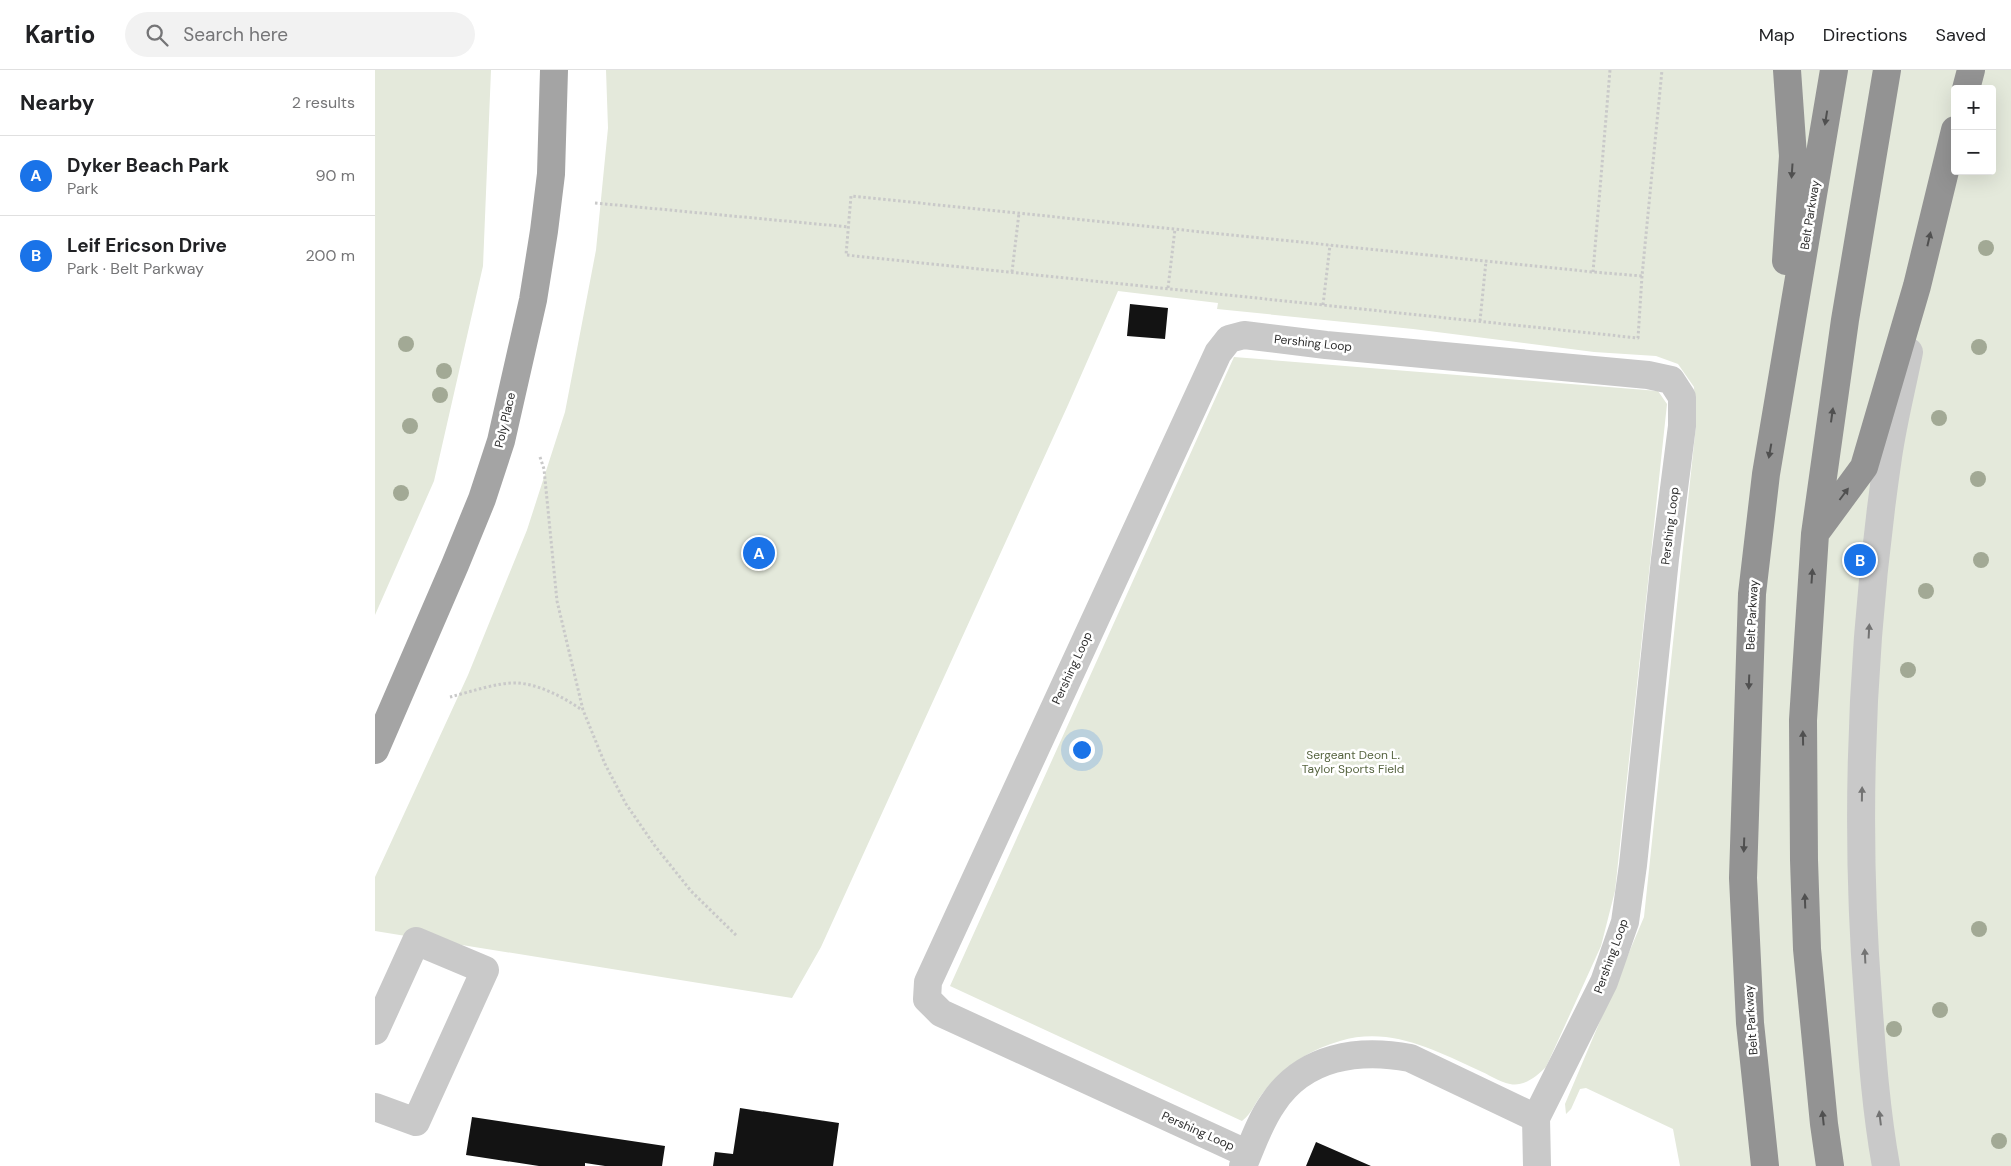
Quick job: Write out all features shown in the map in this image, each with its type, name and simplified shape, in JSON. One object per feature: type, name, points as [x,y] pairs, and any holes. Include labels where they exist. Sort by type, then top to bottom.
[{"type":"highway","points":[[1777,411],[1793,156],[1787,70]]},
{"type":"highway","name":"Belt Parkway","points":[[1765,1166],[1749,1023],[1743,878],[1752,594],[1766,474],[1834,70]]},
{"type":"highway","points":[[1830,1166],[1823,1124],[1807,949],[1803,720],[1815,534],[1845,320],[1887,70]]},
{"type":"highway","points":[[1966,85],[1971,70]]},
{"type":"highway","points":[[1815,534],[1864,467],[1917,286],[1951,146]]},
{"type":"main road","name":"Poly Place","points":[[375,750],[482,499],[501,441],[533,300],[544,231],[551,174],[554,70]]},
{"type":"street","points":[[1887,1166],[1872,1048],[1861,880],[1865,704],[1871,598],[1888,456],[1916,314],[1917,286]]},
{"type":"street","name":"Pershing Loop","points":[[1244,336],[1326,346],[1649,375],[1671,380],[1682,397],[1682,426],[1665,559],[1633,864],[1625,922],[1603,982],[1537,1118],[1410,1058],[1388,1054],[1363,1053],[1337,1057],[1312,1067],[1290,1083],[1272,1103],[1246,1160],[941,1014],[927,999],[929,982],[1218,353],[1229,339],[1244,336]]},
{"type":"street","points":[[375,1031],[416,941],[485,970],[416,1122],[375,1107]]},
{"type":"street","points":[[1537,1118],[1537,1166]]},
{"type":"path","points":[[1593,272],[1611,70]]},
{"type":"path","points":[[1643,276],[851,196],[846,255],[1638,338],[1662,70]]},
{"type":"path","points":[[595,203],[849,227]]},
{"type":"path","points":[[1012,272],[1019,213]]},
{"type":"path","points":[[1168,288],[1175,229]]},
{"type":"path","points":[[1323,305],[1330,245]]},
{"type":"path","points":[[1480,321],[1486,261]]},
{"type":"path","points":[[540,457],[544,469],[557,601],[583,710],[605,764],[631,811],[655,846],[691,891],[737,936]]},
{"type":"path","points":[[450,697],[518,683],[540,688],[564,698],[583,710]]},
{"type":"green space","points":[[375,70],[491,70],[483,266],[434,481],[375,615]]},
{"type":"green space","points":[[606,70],[2011,70],[2011,1166],[1680,1166],[1673,1129],[1586,1088],[1580,1089],[1571,1109],[1566,1114],[1565,1104],[1644,917],[1696,425],[1694,387],[1678,364],[1656,356],[1594,352],[1413,329],[1217,309],[1218,303],[1118,291],[821,947],[792,998],[375,931],[375,877],[468,675],[527,530],[565,412],[596,250],[608,128]]},
{"type":"green space","name":"Sergeant Deon L. Taylor Sports Field","points":[[1234,357],[1658,391],[1667,404],[1615,891],[1601,946],[1546,1067],[1534,1077],[1520,1084],[1515,1085],[1498,1080],[1445,1055],[1411,1042],[1376,1036],[1358,1037],[1317,1049],[1287,1068],[1270,1085],[1242,1121],[950,986]]},
{"type":"building","points":[[1130,304],[1168,308],[1165,339],[1127,336]]},
{"type":"building","points":[[740,1108],[839,1123],[833,1166],[713,1166],[715,1152],[733,1154]]},
{"type":"building","points":[[472,1117],[665,1146],[662,1166],[605,1166],[585,1163],[585,1166],[539,1166],[466,1155]]},
{"type":"building","points":[[1316,1142],[1371,1166],[1306,1166]]},
{"type":"place","name":"Dyker Beach Park","points":[[759,553]]},
{"type":"place","name":"Leif Ericson Drive","points":[[1860,560]]}]
